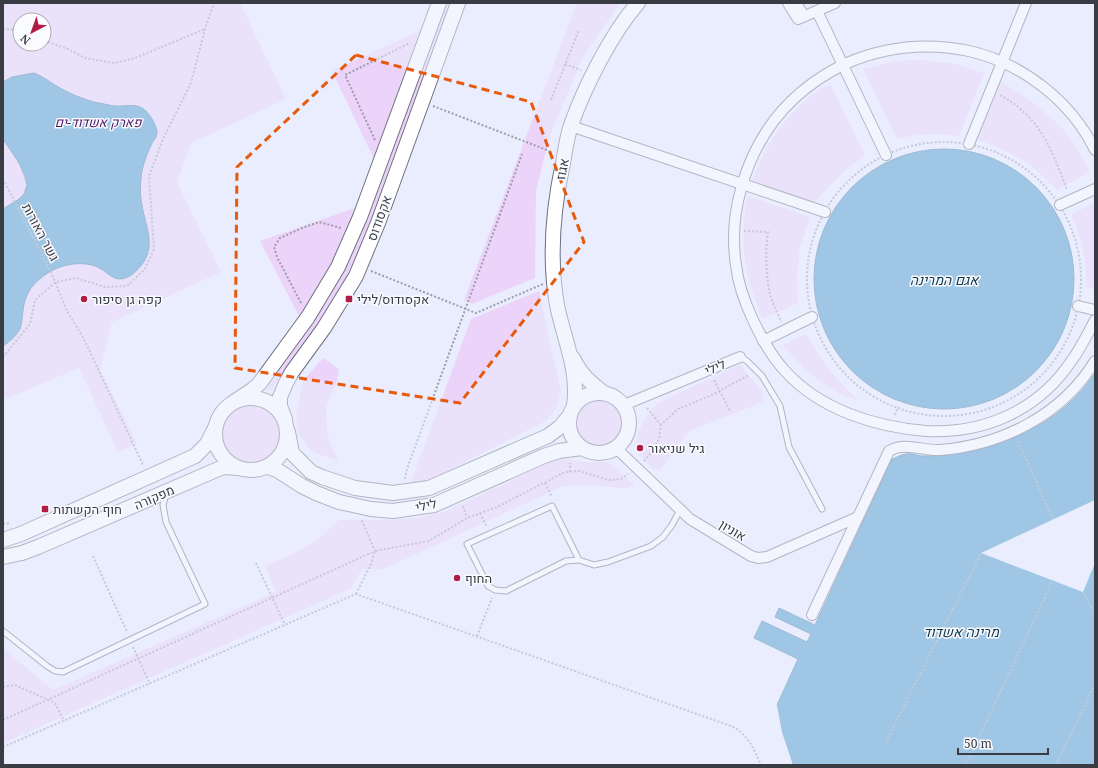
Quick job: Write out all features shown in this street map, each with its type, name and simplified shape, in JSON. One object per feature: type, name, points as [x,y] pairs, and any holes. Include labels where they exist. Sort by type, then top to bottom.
[{"type":"street","name":"אקסודוס","points":[[234,402],[259,384],[308,316],[338,267],[354,231],[383,156],[439,3]]},
{"type":"street","name":"אקסודוס","points":[[286,425],[280,406],[280,397],[292,372],[324,328],[360,267],[378,223],[458,3]]},
{"type":"street","name":"אגוז","points":[[572,411],[576,392],[570,351],[557,305],[554,279],[553,243],[555,212],[564,156],[571,126],[603,54],[638,3]]},
{"type":"street","points":[[788,3],[798,19],[835,3]]},
{"type":"street","points":[[796,3],[804,16]]},
{"type":"street","points":[[969,144],[1025,4]]},
{"type":"street","points":[[817,11],[886,155]]},
{"type":"street","points":[[1095,150],[1080,125],[1063,105],[1044,88],[1023,73],[1002,62],[978,53],[953,48],[916,46],[882,51],[860,58],[830,71],[810,84],[791,100],[778,114],[765,132],[753,153],[742,184],[733,231],[736,268],[745,298],[770,354],[787,374],[806,390],[845,413],[868,420],[913,430],[954,431],[983,425],[1008,417],[1029,405],[1061,376],[1073,360],[1095,320]]},
{"type":"street","points":[[571,126],[825,212]]},
{"type":"street","points":[[1060,205],[1095,189]]},
{"type":"street","points":[[1078,306],[1095,310]]},
{"type":"street","points":[[763,341],[812,317]]},
{"type":"street","name":"אגוז","points":[[570,351],[577,367],[587,379],[604,393]]},
{"type":"street","name":"לילי","points":[[624,405],[740,357]]},
{"type":"street","points":[[812,615],[889,451],[902,447],[938,450],[963,448],[1014,432],[1040,417],[1067,396],[1086,376],[1095,361]]},
{"type":"street","points":[[604,393],[612,395],[624,405],[629,422],[628,432],[623,441],[616,448],[608,452],[590,452],[575,442],[571,434],[569,424],[572,411],[580,400],[587,395],[604,393]]},
{"type":"street","points":[[245,398],[257,398],[268,402],[278,409],[286,425],[287,443],[283,452],[277,461],[268,467],[258,470],[238,468],[227,462],[215,441],[215,428],[218,418],[225,408],[234,402],[245,398]]},
{"type":"street","name":"לילי","points":[[286,425],[292,453],[311,472],[355,488],[393,493],[429,488],[548,436],[560,427],[572,411]]},
{"type":"street","name":"מפקורה","points":[[3,540],[21,534],[195,456],[207,444],[215,428]]},
{"type":"street","name":"לילי","points":[[268,467],[277,470],[306,488],[339,502],[393,511],[434,505],[544,456],[559,451],[582,448]]},
{"type":"street","name":"אוניון","points":[[616,448],[690,519],[751,556],[758,558],[767,557],[858,516]]},
{"type":"street","name":"מפקורה","points":[[3,557],[22,553],[38,547],[223,467],[238,468]]},
{"type":"lane","points":[[740,357],[762,376],[780,406],[789,447],[822,509]]},
{"type":"lane","points":[[3,630],[47,666],[55,671],[63,672],[206,604],[166,522],[163,505],[167,492]]},
{"type":"lane","points":[[579,560],[552,506],[467,544],[488,586],[495,590],[506,590],[566,561],[579,560],[594,565],[608,562],[651,546],[663,537],[672,525],[680,510]]},
{"type":"path","points":[[3,357],[30,324],[35,300],[56,282],[76,278],[105,287],[127,286],[145,269],[154,249],[149,176],[163,139],[191,83],[204,29],[214,3]]},
{"type":"path","points":[[52,44],[68,49],[85,58],[114,63],[135,58],[204,29]]},
{"type":"path","points":[[551,100],[579,30]]},
{"type":"path","points":[[383,156],[345,75],[427,34]]},
{"type":"path","points":[[565,64],[593,75]]},
{"type":"path","points":[[991,90],[1018,107],[1032,120],[1044,136],[1054,156],[1071,200]]},
{"type":"path","points":[[445,110],[564,156]]},
{"type":"path","points":[[943,142],[969,144],[987,148],[1016,162],[1038,180],[1060,205],[1075,239],[1080,259],[1080,298],[1074,323],[1066,342],[1050,366],[1025,390],[1005,402],[971,414],[944,416],[915,412],[886,402],[867,392],[838,366],[825,348],[812,317],[808,297],[806,275],[809,255],[815,232],[834,196],[848,180],[866,166],[902,148],[923,143],[943,142]]},
{"type":"path","points":[[401,492],[407,469],[522,154]]},
{"type":"path","name":"גשר האורות","points":[[3,179],[56,282],[67,311],[84,339],[148,477]]},
{"type":"path","points":[[308,316],[277,256],[274,247],[280,238],[319,222],[354,231]]},
{"type":"path","points":[[733,231],[768,232],[766,249],[770,292],[784,330]]},
{"type":"path","points":[[360,267],[476,313],[554,279]]},
{"type":"path","points":[[709,370],[730,411]]},
{"type":"path","points":[[3,720],[375,551],[429,541],[468,518],[497,507],[565,472],[579,471],[609,480],[621,479],[637,468],[651,453],[658,438],[661,425],[678,409],[720,391],[756,370]]},
{"type":"path","points":[[640,398],[661,425]]},
{"type":"path","points":[[1016,438],[1053,519]]},
{"type":"path","points":[[545,483],[554,500],[552,506]]},
{"type":"path","points":[[480,514],[485,525]]},
{"type":"path","points":[[3,747],[64,722],[356,594],[371,564],[375,551],[362,521],[356,518]]},
{"type":"path","points":[[886,742],[981,553]]},
{"type":"path","points":[[93,556],[150,684]]},
{"type":"path","points":[[256,563],[285,625]]},
{"type":"path","points":[[966,765],[1052,580]]},
{"type":"path","points":[[477,636],[495,590]]},
{"type":"path","points":[[1084,592],[1095,615]]},
{"type":"path","points":[[356,594],[730,726],[741,732],[748,739],[761,765]]},
{"type":"path","points":[[1056,765],[1095,684]]},
{"type":"path","points":[[3,687],[15,685],[55,703],[64,722]]},
{"type":"highlighted area","points":[[356,55],[531,102],[584,242],[460,403],[235,368],[237,167]]},
{"type":"green space","name":"פארק אשדוד-ים","points":[[3,3],[240,3],[286,99],[191,143],[177,182],[221,272],[112,322],[100,370],[137,443],[118,452],[79,368],[3,400]]},
{"type":"green space","points":[[443,3],[457,3],[390,187],[354,265],[338,295],[270,391],[264,388],[311,319]]},
{"type":"green space","points":[[577,3],[620,3],[582,59],[549,138],[536,191],[535,278],[472,304],[464,300]]},
{"type":"green space","points":[[424,29],[375,161],[332,71]]},
{"type":"green space","points":[[921,60],[955,64],[984,73],[959,136],[928,134],[897,139],[863,69],[895,61]]},
{"type":"green space","points":[[999,81],[1041,108],[1059,125],[1075,145],[1090,172],[1057,190],[1034,168],[1021,159],[976,139]]},
{"type":"green space","points":[[830,84],[865,155],[838,177],[814,203],[752,181],[762,157],[769,145],[792,113],[812,95]]},
{"type":"green space","points":[[747,196],[810,217],[800,247],[797,275],[798,303],[762,319],[751,286],[743,245]]},
{"type":"green space","points":[[1095,203],[1094,289],[1087,287],[1083,250],[1071,214]]},
{"type":"green space","points":[[355,208],[337,260],[300,318],[260,241]]},
{"type":"green space","points":[[539,291],[561,392],[555,410],[546,421],[427,481],[410,485],[471,319]]},
{"type":"green space","points":[[806,334],[830,370],[860,401],[847,397],[826,386],[808,372],[783,345]]},
{"type":"green space","points":[[323,358],[339,369],[336,384],[326,408],[327,434],[338,461],[311,451],[299,434],[296,415],[303,381]]},
{"type":"green space","points":[[741,364],[745,372],[763,391],[763,402],[689,431],[659,472],[640,456],[636,442],[640,428],[658,403]]},
{"type":"green space","points":[[594,398],[604,398],[617,405],[624,418],[624,428],[617,441],[604,448],[594,448],[585,444],[578,437],[574,428],[574,418],[578,409],[585,402]]},
{"type":"green space","points":[[245,404],[257,404],[268,409],[276,417],[281,428],[279,446],[268,459],[257,464],[245,464],[234,459],[226,451],[221,440],[221,428],[226,417],[234,409]]},
{"type":"green space","points":[[564,459],[611,464],[635,486],[624,488],[594,485],[563,486],[384,569],[362,569],[350,589],[3,743],[3,683],[6,681],[3,676],[3,648],[53,690],[276,592],[265,566],[291,555],[315,542],[339,520],[388,520],[418,518],[446,511],[555,460]]},
{"type":"water","points":[[34,73],[76,96],[114,106],[139,107],[146,111],[152,118],[157,134],[150,147],[144,165],[140,188],[141,202],[148,234],[149,249],[147,256],[140,267],[132,275],[124,278],[115,278],[100,268],[88,264],[66,265],[53,270],[37,281],[28,293],[20,329],[12,339],[3,346],[3,209],[24,194],[27,185],[19,163],[3,139],[3,82],[12,77]]},
{"type":"water","name":"אגם המרינה","points":[[944,149],[969,151],[982,154],[1005,164],[1027,178],[1045,196],[1059,218],[1069,241],[1072,254],[1074,279],[1072,304],[1069,317],[1059,340],[1045,362],[1027,380],[1005,394],[982,404],[969,407],[944,409],[919,407],[906,404],[883,394],[861,380],[843,362],[829,340],[819,317],[816,304],[814,279],[816,254],[819,241],[829,218],[843,196],[861,178],[883,164],[906,154],[919,151]]},
{"type":"water","name":"מרינה אשדוד","points":[[1095,373],[1095,765],[793,765],[782,732],[777,705],[798,659],[754,638],[762,621],[807,642],[811,634],[775,617],[779,608],[815,625],[892,459],[908,454],[933,456],[967,452],[1009,440],[1048,419],[1066,406],[1081,391]]},
{"type":"pier","points":[[1095,500],[1095,563],[1083,592],[981,553]]},
{"type":"pier","points":[[777,705],[782,732],[793,765],[791,765],[780,732],[775,706]]},
{"type":"place","name":"קפה גן סיפור","points":[[84,299]]},
{"type":"place","name":"אקסודוס/לילי","points":[[349,299]]},
{"type":"place","name":"גיל שניאור","points":[[640,448]]},
{"type":"place","name":"חוף הקשתות","points":[[45,509]]},
{"type":"place","name":"החוף","points":[[457,578]]}]
